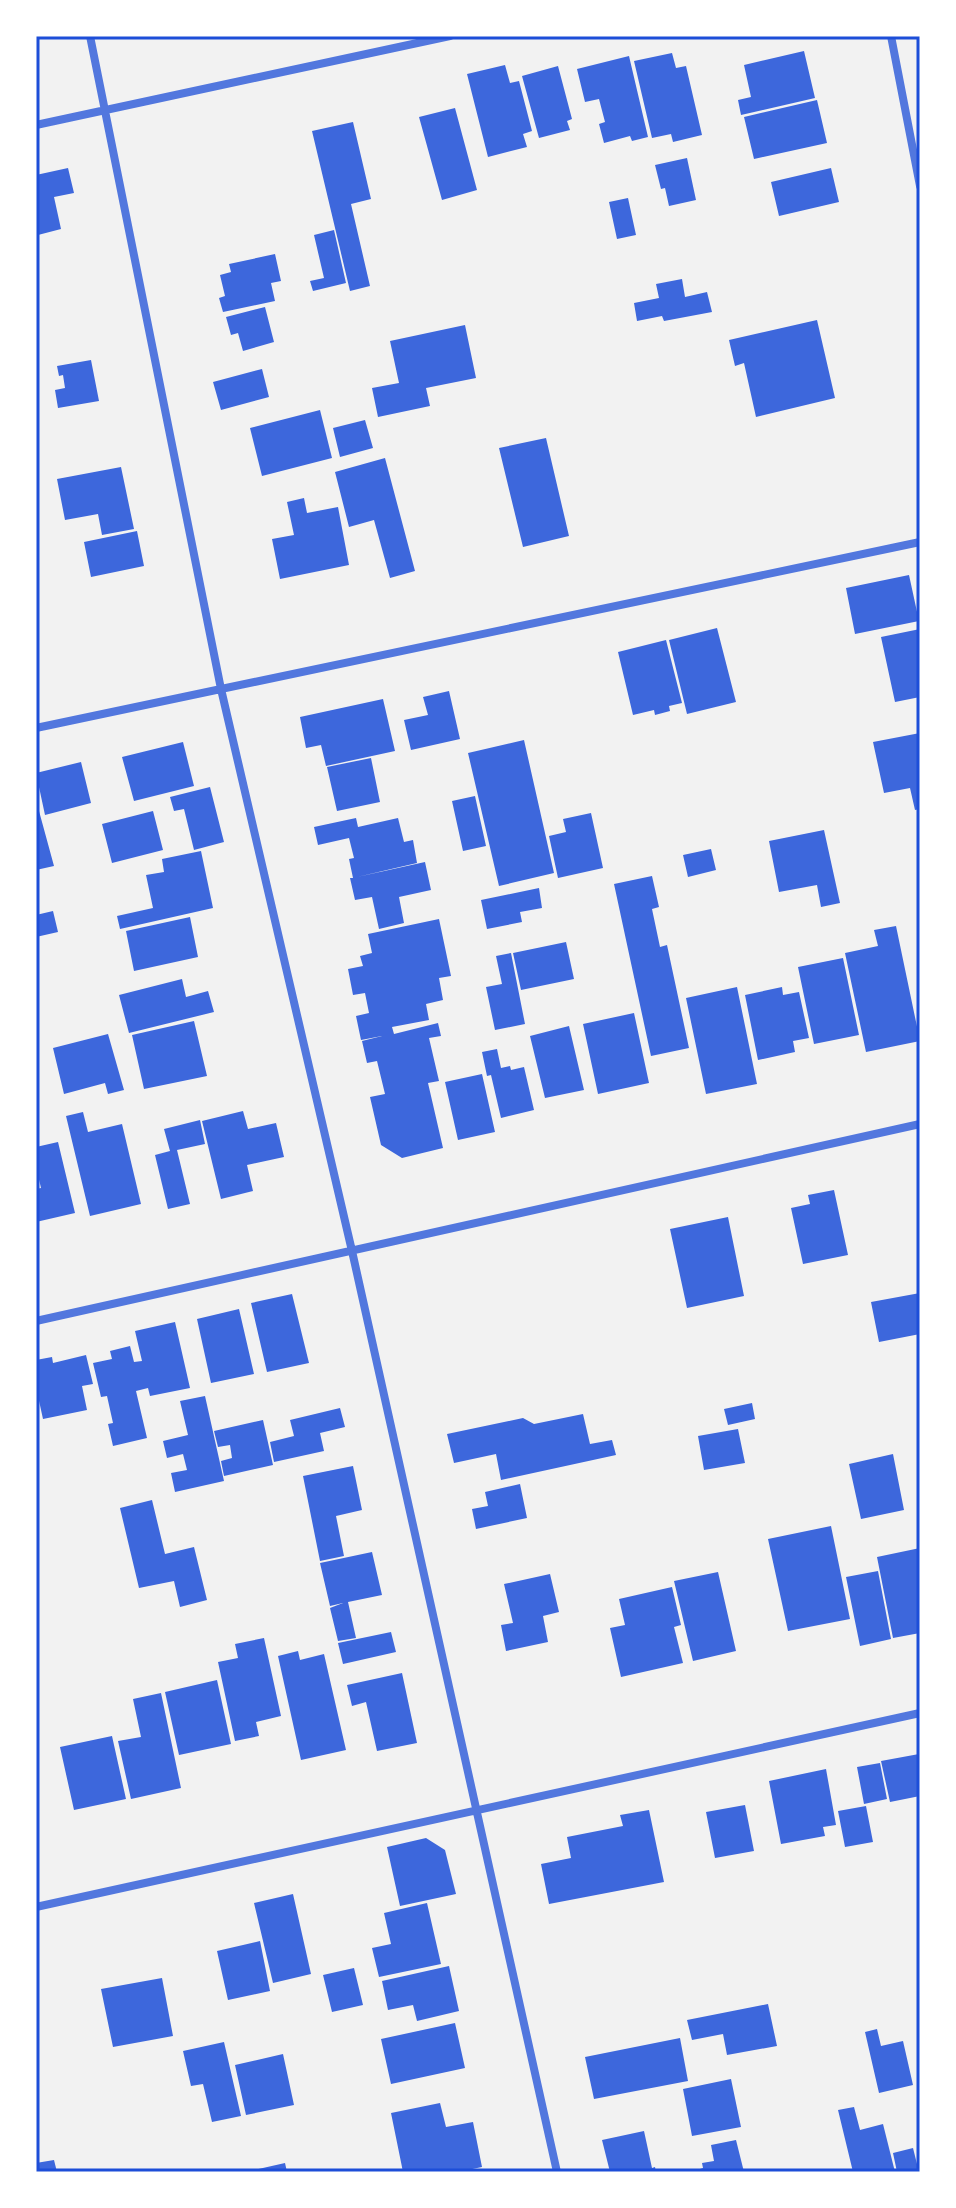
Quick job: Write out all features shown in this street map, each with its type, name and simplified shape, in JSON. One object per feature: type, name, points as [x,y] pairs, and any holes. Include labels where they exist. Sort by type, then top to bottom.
[{"type":"street","points":[[90,36],[221,689],[352,1251],[557,2172]]},
{"type":"street","points":[[36,125],[450,36]]},
{"type":"street","points":[[891,36],[920,186]]},
{"type":"street","points":[[36,728],[920,542]]},
{"type":"street","points":[[36,1321],[920,1124]]},
{"type":"street","points":[[36,1907],[920,1713]]},
{"type":"building","points":[[804,51],[815,98],[741,115],[738,100],[751,97],[744,65]]},
{"type":"building","points":[[672,53],[676,68],[686,66],[702,135],[673,142],[671,134],[652,138],[634,61]]},
{"type":"building","points":[[629,56],[648,137],[632,141],[630,136],[604,143],[599,124],[605,122],[599,99],[585,102],[577,69]]},
{"type":"building","points":[[505,65],[510,83],[519,81],[532,131],[523,134],[527,147],[488,157],[467,74]]},
{"type":"building","points":[[558,66],[572,119],[567,121],[570,130],[539,138],[522,76]]},
{"type":"building","points":[[817,100],[827,143],[754,159],[744,117]]},
{"type":"building","points":[[455,108],[477,190],[442,200],[419,117]]},
{"type":"building","points":[[353,122],[371,199],[351,204],[370,286],[350,291],[312,131]]},
{"type":"building","points":[[687,158],[696,200],[669,206],[655,165]]},
{"type":"building","points":[[68,168],[74,193],[54,197],[61,229],[38,235],[36,175]]},
{"type":"building","points":[[831,168],[839,202],[779,216],[771,182]]},
{"type":"building","points":[[628,198],[636,235],[617,239],[609,202]]},
{"type":"building","points":[[334,230],[346,283],[313,291],[310,281],[324,278],[314,235]]},
{"type":"building","points":[[275,254],[281,281],[271,283],[275,301],[223,312],[219,298],[225,296],[220,275],[231,272],[229,264]]},
{"type":"building","points":[[682,279],[685,297],[707,292],[712,312],[664,321],[662,316],[637,321],[634,303],[659,298],[656,284]]},
{"type":"building","points":[[265,307],[274,342],[243,351],[238,333],[231,335],[226,317]]},
{"type":"building","points":[[817,320],[835,398],[756,417],[744,363],[735,366],[729,340]]},
{"type":"building","points":[[465,325],[476,378],[426,388],[430,406],[378,417],[372,388],[399,383],[390,341]]},
{"type":"building","points":[[91,360],[99,401],[58,408],[55,390],[65,388],[63,375],[59,376],[57,366]]},
{"type":"building","points":[[262,369],[269,397],[221,410],[213,382]]},
{"type":"building","points":[[320,410],[332,458],[262,476],[250,428]]},
{"type":"building","points":[[365,420],[373,448],[340,457],[333,428]]},
{"type":"building","points":[[546,438],[569,536],[523,547],[499,448]]},
{"type":"building","points":[[385,458],[415,571],[390,578],[374,520],[349,527],[335,472]]},
{"type":"building","points":[[121,467],[134,529],[102,535],[98,514],[65,520],[57,479]]},
{"type":"building","points":[[304,498],[307,513],[338,507],[349,565],[280,579],[272,539],[294,535],[287,502]]},
{"type":"building","points":[[137,531],[144,566],[91,577],[84,542]]},
{"type":"building","points":[[909,575],[919,621],[855,634],[846,588]]},
{"type":"building","points":[[717,628],[736,702],[687,714],[669,640]]},
{"type":"building","points":[[920,629],[920,697],[895,702],[881,637]]},
{"type":"building","points":[[666,640],[682,703],[669,706],[670,711],[655,715],[654,710],[633,715],[618,652]]},
{"type":"building","points":[[449,691],[460,739],[411,750],[404,720],[428,715],[423,697]]},
{"type":"building","points":[[383,699],[395,751],[326,766],[321,745],[306,748],[300,717]]},
{"type":"building","points":[[920,733],[920,809],[915,810],[910,788],[884,793],[873,742]]},
{"type":"building","points":[[524,740],[554,873],[499,886],[468,753]]},
{"type":"building","points":[[183,742],[194,786],[134,801],[122,757]]},
{"type":"building","points":[[371,758],[380,802],[337,811],[327,767]]},
{"type":"building","points":[[81,762],[91,803],[45,815],[36,773]]},
{"type":"building","points":[[210,787],[224,842],[194,850],[184,809],[174,811],[170,797]]},
{"type":"building","points":[[475,796],[486,846],[463,851],[452,801]]},
{"type":"building","points":[[36,800],[54,866],[36,870]]},
{"type":"building","points":[[153,811],[163,850],[112,863],[102,824]]},
{"type":"building","points":[[591,813],[603,868],[558,878],[549,836],[566,832],[563,819]]},
{"type":"building","points":[[356,818],[358,827],[398,818],[404,842],[413,840],[417,863],[357,877],[425,862],[431,890],[399,897],[404,923],[379,929],[372,897],[355,900],[349,859],[354,858],[349,838],[318,845],[314,827]]},
{"type":"building","points":[[824,830],[840,903],[821,907],[817,885],[779,892],[769,841]]},
{"type":"building","points":[[711,849],[716,870],[688,877],[683,855]]},
{"type":"building","points":[[201,851],[213,908],[120,929],[117,916],[153,908],[146,875],[164,872],[162,859]]},
{"type":"building","points":[[652,876],[659,907],[652,909],[660,947],[667,945],[689,1048],[651,1056],[614,884]]},
{"type":"building","points":[[539,888],[542,908],[520,912],[522,922],[487,929],[481,900]]},
{"type":"building","points":[[53,911],[58,932],[36,937],[36,915]]},
{"type":"building","points":[[190,917],[198,957],[134,971],[126,931]]},
{"type":"building","points":[[439,919],[451,976],[439,978],[443,1000],[426,1004],[429,1020],[392,1027],[394,1034],[438,1023],[441,1036],[429,1038],[439,1081],[428,1083],[443,1148],[402,1158],[381,1145],[370,1097],[385,1094],[377,1061],[367,1063],[362,1041],[382,1036],[361,1040],[356,1016],[369,1013],[365,993],[353,995],[348,969],[363,966],[360,956],[372,953],[368,934]]},
{"type":"building","points":[[896,926],[920,1041],[866,1052],[845,953],[878,946],[874,930]]},
{"type":"building","points":[[566,942],[574,979],[521,990],[513,953]]},
{"type":"building","points":[[511,953],[525,1024],[495,1030],[486,987],[502,984],[496,956]]},
{"type":"building","points":[[843,958],[859,1035],[814,1044],[798,967]]},
{"type":"building","points":[[182,979],[186,997],[208,991],[214,1012],[129,1033],[119,995]]},
{"type":"building","points":[[737,987],[757,1084],[706,1094],[686,998]]},
{"type":"building","points":[[782,987],[783,995],[799,992],[809,1038],[793,1041],[795,1052],[758,1060],[745,995]]},
{"type":"building","points":[[634,1013],[649,1083],[598,1094],[583,1024]]},
{"type":"building","points":[[194,1021],[207,1076],[144,1089],[132,1035]]},
{"type":"building","points":[[569,1026],[584,1090],[545,1098],[530,1036]]},
{"type":"building","points":[[108,1034],[124,1090],[108,1094],[105,1083],[64,1094],[53,1048]]},
{"type":"building","points":[[497,1049],[501,1068],[510,1066],[511,1070],[524,1067],[534,1110],[501,1118],[482,1052]]},
{"type":"building","points":[[482,1074],[495,1132],[458,1140],[445,1082]]},
{"type":"building","points":[[243,1111],[248,1129],[276,1123],[284,1157],[247,1165],[253,1191],[221,1199],[202,1121]]},
{"type":"building","points":[[83,1112],[88,1132],[122,1124],[141,1204],[90,1216],[66,1116]]},
{"type":"building","points":[[200,1120],[205,1144],[177,1150],[190,1204],[168,1209],[155,1155],[170,1151],[164,1129]]},
{"type":"building","points":[[58,1142],[75,1213],[36,1222],[36,1189],[41,1188],[36,1167],[36,1147]]},
{"type":"building","points":[[834,1190],[848,1255],[803,1264],[791,1208],[810,1204],[808,1195]]},
{"type":"building","points":[[728,1217],[744,1296],[687,1308],[670,1229]]},
{"type":"building","points":[[920,1293],[920,1334],[879,1342],[871,1302]]},
{"type":"building","points":[[292,1294],[309,1363],[267,1372],[251,1303]]},
{"type":"building","points":[[239,1309],[254,1374],[211,1383],[197,1319]]},
{"type":"building","points":[[175,1322],[190,1388],[150,1396],[148,1388],[136,1391],[147,1438],[113,1446],[108,1424],[113,1423],[107,1396],[101,1397],[93,1363],[112,1359],[110,1351],[130,1346],[134,1362],[142,1361],[135,1331]]},
{"type":"building","points":[[86,1355],[93,1384],[82,1386],[87,1410],[43,1419],[36,1387],[36,1360],[52,1357],[53,1363]]},
{"type":"building","points":[[205,1396],[224,1481],[175,1492],[171,1473],[187,1470],[183,1454],[167,1458],[163,1441],[188,1435],[180,1401]]},
{"type":"building","points":[[752,1403],[755,1419],[728,1425],[724,1409]]},
{"type":"building","points":[[340,1408],[345,1427],[320,1433],[324,1451],[274,1462],[270,1442],[294,1436],[290,1420]]},
{"type":"building","points":[[583,1414],[590,1444],[612,1440],[616,1455],[501,1480],[496,1454],[454,1463],[447,1434],[523,1418],[534,1424]]},
{"type":"building","points":[[263,1420],[273,1465],[224,1476],[221,1461],[232,1458],[230,1445],[218,1447],[214,1431]]},
{"type":"building","points":[[738,1429],[745,1463],[704,1470],[698,1436]]},
{"type":"building","points":[[893,1454],[904,1510],[861,1519],[849,1464]]},
{"type":"building","points":[[353,1466],[362,1510],[336,1516],[344,1556],[320,1561],[303,1476]]},
{"type":"building","points":[[520,1484],[527,1518],[476,1529],[472,1509],[488,1506],[485,1492]]},
{"type":"building","points":[[152,1500],[165,1554],[194,1547],[207,1600],[180,1607],[174,1581],[139,1588],[120,1508]]},
{"type":"building","points":[[831,1526],[850,1619],[788,1631],[768,1539]]},
{"type":"building","points":[[920,1548],[920,1633],[893,1638],[877,1557]]},
{"type":"building","points":[[372,1552],[382,1595],[348,1602],[356,1638],[338,1641],[330,1608],[343,1603],[330,1606],[320,1563]]},
{"type":"building","points":[[878,1571],[891,1639],[860,1646],[846,1577]]},
{"type":"building","points":[[718,1572],[736,1651],[693,1661],[674,1581]]},
{"type":"building","points":[[550,1574],[559,1612],[543,1616],[548,1642],[506,1651],[501,1625],[513,1623],[504,1584]]},
{"type":"building","points":[[672,1587],[681,1625],[674,1627],[683,1663],[621,1677],[610,1628],[625,1625],[619,1599]]},
{"type":"building","points":[[391,1632],[396,1652],[343,1664],[338,1643]]},
{"type":"building","points":[[264,1638],[281,1716],[256,1722],[259,1736],[235,1741],[218,1662],[238,1658],[235,1644]]},
{"type":"building","points":[[298,1651],[300,1660],[324,1654],[346,1750],[301,1760],[278,1656]]},
{"type":"building","points":[[402,1673],[417,1743],[377,1751],[366,1702],[352,1706],[347,1685]]},
{"type":"building","points":[[217,1680],[231,1744],[179,1755],[165,1692]]},
{"type":"building","points":[[161,1693],[181,1788],[131,1799],[118,1741],[141,1737],[133,1699]]},
{"type":"building","points":[[112,1736],[126,1799],[74,1810],[60,1747]]},
{"type":"building","points":[[919,1754],[920,1796],[890,1802],[881,1761]]},
{"type":"building","points":[[880,1763],[887,1799],[864,1804],[857,1767]]},
{"type":"building","points":[[826,1769],[836,1825],[823,1827],[825,1836],[781,1844],[769,1781]]},
{"type":"building","points":[[745,1805],[754,1851],[715,1858],[706,1812]]},
{"type":"building","points":[[866,1806],[873,1842],[845,1847],[838,1811]]},
{"type":"building","points":[[649,1810],[664,1882],[549,1904],[541,1864],[571,1858],[567,1837],[623,1826],[620,1815]]},
{"type":"building","points":[[426,1838],[445,1850],[456,1894],[400,1906],[387,1847]]},
{"type":"building","points":[[293,1894],[311,1974],[273,1983],[254,1903]]},
{"type":"building","points":[[427,1903],[441,1964],[379,1977],[372,1948],[391,1944],[384,1913]]},
{"type":"building","points":[[260,1941],[270,1991],[228,2000],[217,1951]]},
{"type":"building","points":[[449,1966],[459,2011],[417,2021],[413,2005],[388,2010],[382,1981]]},
{"type":"building","points":[[354,1968],[363,2005],[332,2012],[323,1975]]},
{"type":"building","points":[[162,1978],[173,2036],[113,2047],[101,1989]]},
{"type":"building","points":[[768,2004],[777,2046],[727,2055],[723,2034],[692,2040],[687,2020]]},
{"type":"building","points":[[455,2023],[465,2068],[391,2084],[381,2039]]},
{"type":"building","points":[[877,2029],[881,2046],[903,2041],[913,2085],[879,2093],[865,2032]]},
{"type":"building","points":[[680,2038],[688,2081],[594,2099],[585,2057]]},
{"type":"building","points":[[224,2042],[241,2116],[212,2122],[203,2084],[191,2086],[183,2051]]},
{"type":"building","points":[[283,2054],[294,2105],[246,2115],[235,2065]]},
{"type":"building","points":[[731,2079],[741,2127],[692,2136],[683,2089]]},
{"type":"building","points":[[440,2103],[446,2127],[473,2122],[482,2167],[458,2172],[403,2172],[391,2113]]},
{"type":"building","points":[[854,2107],[860,2130],[883,2124],[895,2172],[853,2172],[838,2110]]},
{"type":"building","points":[[644,2131],[652,2168],[655,2167],[656,2172],[610,2172],[602,2140]]},
{"type":"building","points":[[736,2140],[744,2172],[690,2172],[703,2168],[702,2163],[714,2161],[711,2145]]},
{"type":"building","points":[[913,2148],[919,2172],[897,2172],[893,2153]]},
{"type":"building","points":[[54,2160],[57,2172],[36,2172],[36,2163]]},
{"type":"building","points":[[285,2163],[287,2172],[250,2171]]}]
